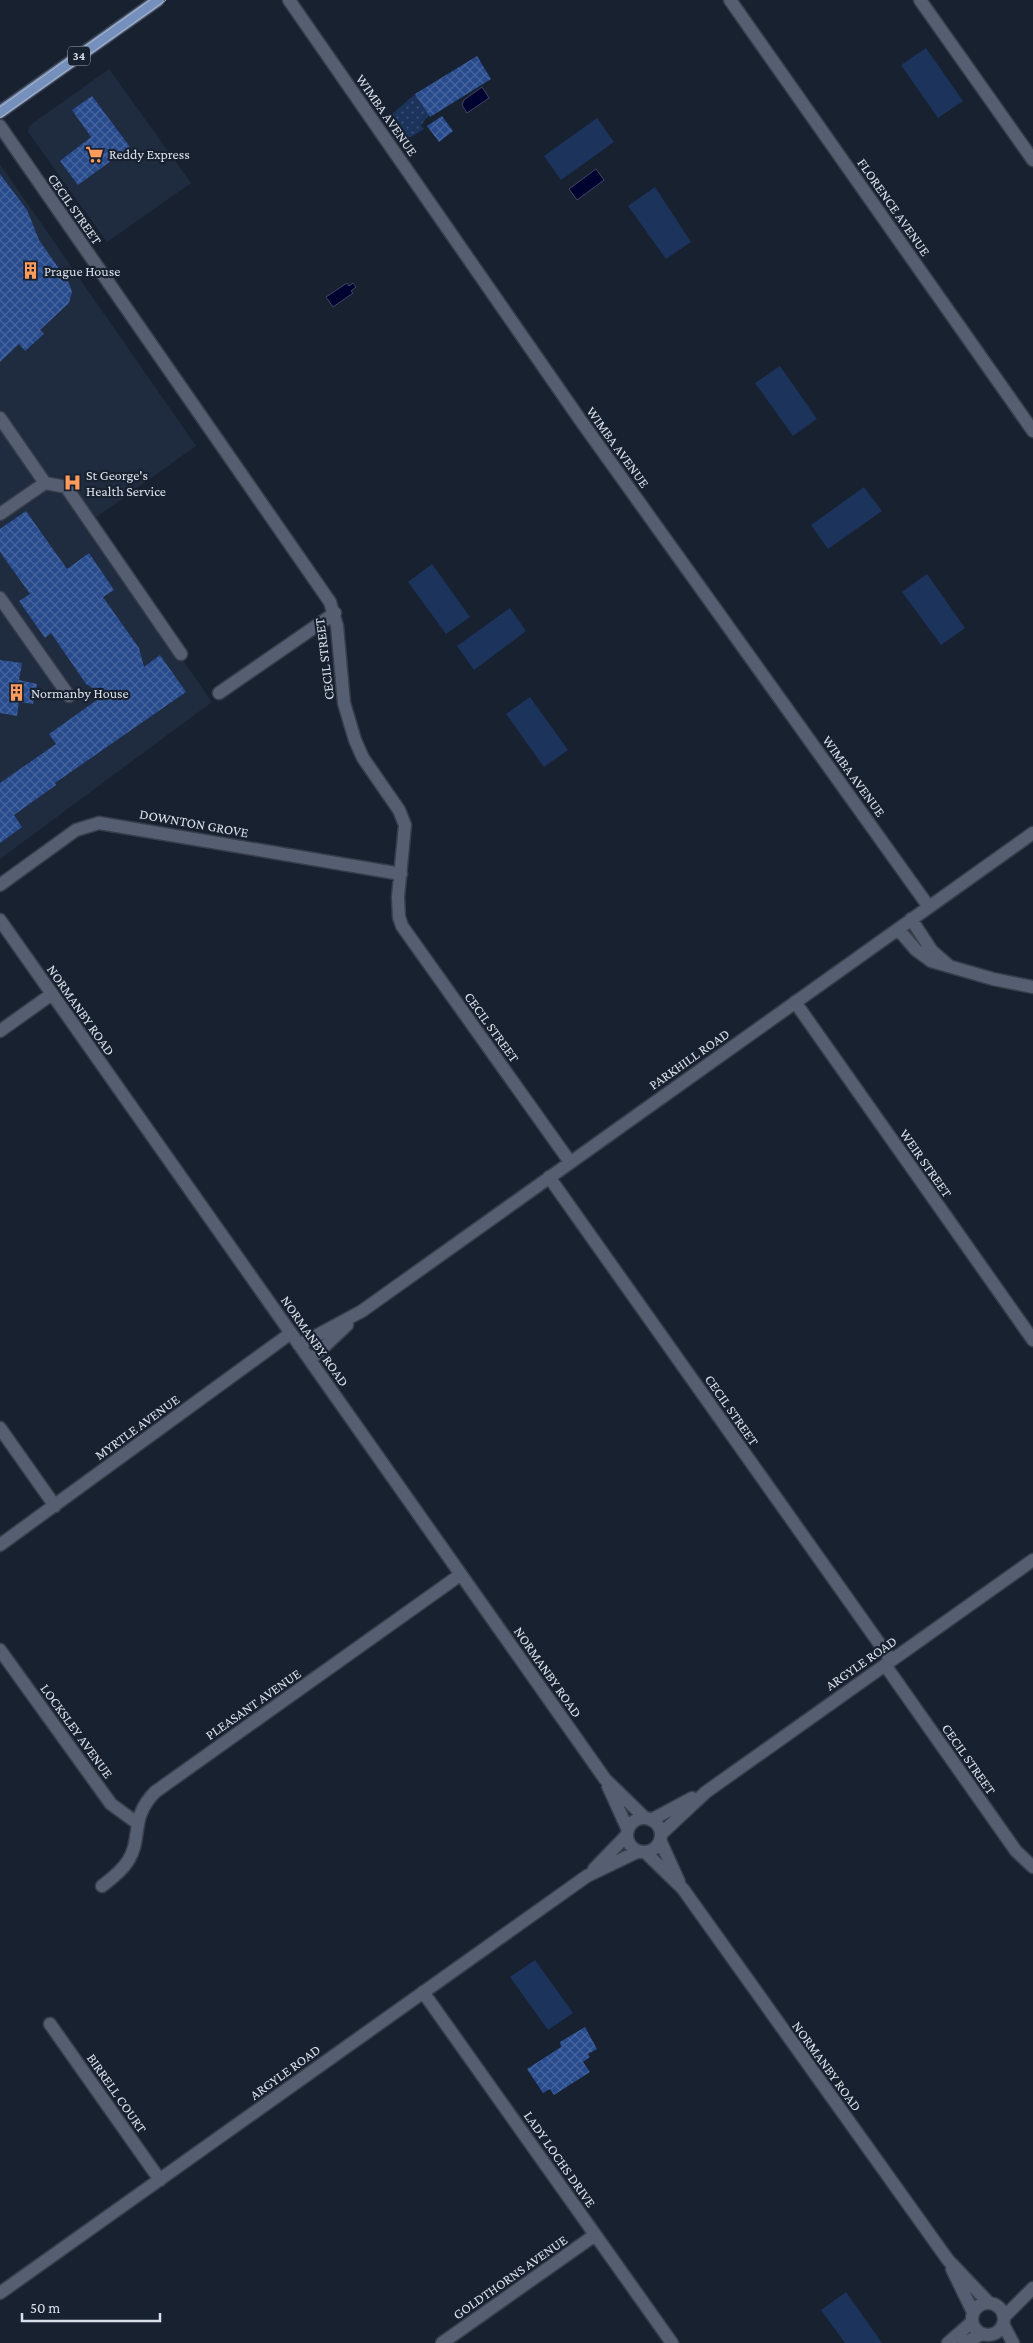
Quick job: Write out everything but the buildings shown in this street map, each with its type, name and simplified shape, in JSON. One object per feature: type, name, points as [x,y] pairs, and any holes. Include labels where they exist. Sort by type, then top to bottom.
[{"type":"main road","name":"34","points":[[0,112],[158,0]]},
{"type":"street","name":"WIMBA AVENUE","points":[[289,0],[581,421],[929,906]]},
{"type":"street","name":"FLORENCE AVENUE","points":[[730,0],[1033,431]]},
{"type":"street","points":[[920,0],[1033,160]]},
{"type":"street","name":"CECIL STREET","points":[[0,126],[323,591],[335,613],[344,703],[349,722],[362,758],[399,810],[405,824],[398,916],[408,937],[570,1162]]},
{"type":"street","points":[[0,418],[45,483],[66,487],[181,654]]},
{"type":"street","points":[[0,514],[45,483]]},
{"type":"street","points":[[0,598],[69,696]]},
{"type":"street","points":[[218,694],[335,613]]},
{"type":"street","name":"DOWNTON GROVE","points":[[0,885],[76,830],[99,824],[401,874]]},
{"type":"street","name":"PARKHILL ROAD","points":[[299,1345],[362,1311],[1033,833]]},
{"type":"street","points":[[911,919],[932,951],[948,965]]},
{"type":"street","name":"NORMANBY ROAD","points":[[0,920],[605,1780],[627,1832]]},
{"type":"street","points":[[898,928],[922,957],[986,977],[1033,987]]},
{"type":"street","points":[[0,1031],[52,994]]},
{"type":"street","name":"WEIR STREET","points":[[795,1002],[1033,1340]]},
{"type":"street","name":"CECIL STREET","points":[[549,1177],[888,1663],[1016,1851],[1033,1867]]},
{"type":"street","name":"PARKHILL ROAD","points":[[310,1360],[362,1311]]},
{"type":"street","name":"MYRTLE AVENUE","points":[[0,1544],[291,1334]]},
{"type":"street","points":[[0,1428],[55,1506]]},
{"type":"street","name":"ARGYLE ROAD","points":[[660,1837],[706,1792],[1033,1560]]},
{"type":"street","name":"PLEASANT AVENUE","points":[[102,1886],[115,1876],[129,1860],[141,1810],[155,1792],[460,1575]]},
{"type":"street","name":"LOCKSLEY AVENUE","points":[[0,1650],[111,1804],[137,1823]]},
{"type":"street","name":"NORMANBY ROAD","points":[[605,1780],[648,1819]]},
{"type":"street","name":"ARGYLE ROAD","points":[[648,1819],[706,1792]]},
{"type":"street","points":[[648,1819],[658,1825],[660,1837],[654,1848],[642,1852],[630,1845],[627,1832],[634,1821],[648,1819]]},
{"type":"street","name":"ARGYLE ROAD","points":[[587,1876],[627,1832]]},
{"type":"street","name":"NORMANBY ROAD","points":[[660,1837],[682,1889]]},
{"type":"street","name":"NORMANBY ROAD","points":[[642,1852],[682,1889],[948,2260],[993,2304]]},
{"type":"street","name":"ARGYLE ROAD","points":[[0,2293],[587,1876],[642,1852]]},
{"type":"street","name":"LADY LOCHS DRIVE","points":[[423,1992],[672,2343]]},
{"type":"street","name":"BIRRELL COURT","points":[[50,2024],[160,2180]]},
{"type":"street","name":"GOLDTHORNS AVENUE","points":[[442,2343],[595,2235]]},
{"type":"street","name":"NORMANBY ROAD","points":[[948,2260],[972,2317]]},
{"type":"street","points":[[948,2343],[972,2317],[980,2305],[993,2304],[1033,2288]]},
{"type":"street","points":[[964,2343],[989,2337],[998,2332],[1004,2320],[1033,2288]]},
{"type":"street","points":[[993,2304],[1004,2320],[1013,2343]]},
{"type":"street","points":[[972,2317],[974,2327],[989,2337]]},
{"type":"shaded area","points":[[926,48],[963,101],[938,118],[901,65]]},
{"type":"shaded area","points":[[109,69],[191,183],[107,242],[28,132],[29,126]]},
{"type":"shaded area","points":[[482,87],[489,98],[467,113],[462,105],[464,100]]},
{"type":"shaded area","points":[[415,94],[429,115],[421,125],[424,129],[408,139],[391,115]]},
{"type":"shaded area","points":[[597,118],[614,142],[561,180],[544,156]]},
{"type":"shaded area","name":"St George's Health Service","points":[[0,164],[196,446],[94,519],[182,659],[212,702],[0,859]]},
{"type":"shaded area","points":[[596,169],[604,180],[577,200],[569,189]]},
{"type":"shaded area","points":[[655,187],[691,242],[666,259],[628,206]]},
{"type":"shaded area","points":[[347,283],[349,286],[353,283],[356,287],[351,291],[353,293],[333,307],[326,297]]},
{"type":"shaded area","points":[[780,366],[817,419],[793,436],[755,383]]},
{"type":"shaded area","points":[[864,487],[882,511],[828,549],[811,525]]},
{"type":"shaded area","points":[[432,564],[470,617],[446,634],[408,582]]},
{"type":"shaded area","points":[[927,574],[965,628],[941,645],[902,592]]},
{"type":"shaded area","points":[[510,608],[526,631],[474,670],[457,646]]},
{"type":"shaded area","points":[[530,697],[568,750],[544,767],[506,714]]},
{"type":"shaded area","points":[[535,1960],[573,2013],[548,2030],[510,1977]]},
{"type":"shaded area","points":[[846,2292],[882,2343],[845,2343],[821,2310]]},
{"type":"tram line","points":[[0,107],[150,0]]},
{"type":"tram line","points":[[0,118],[166,0]]},
{"type":"place","name":"Reddy Express","points":[[95,154]]},
{"type":"place","name":"Prague House","points":[[30,271]]},
{"type":"place","name":"St George's Health Service","points":[[72,483]]},
{"type":"place","name":"Normanby House","points":[[17,693]]}]
